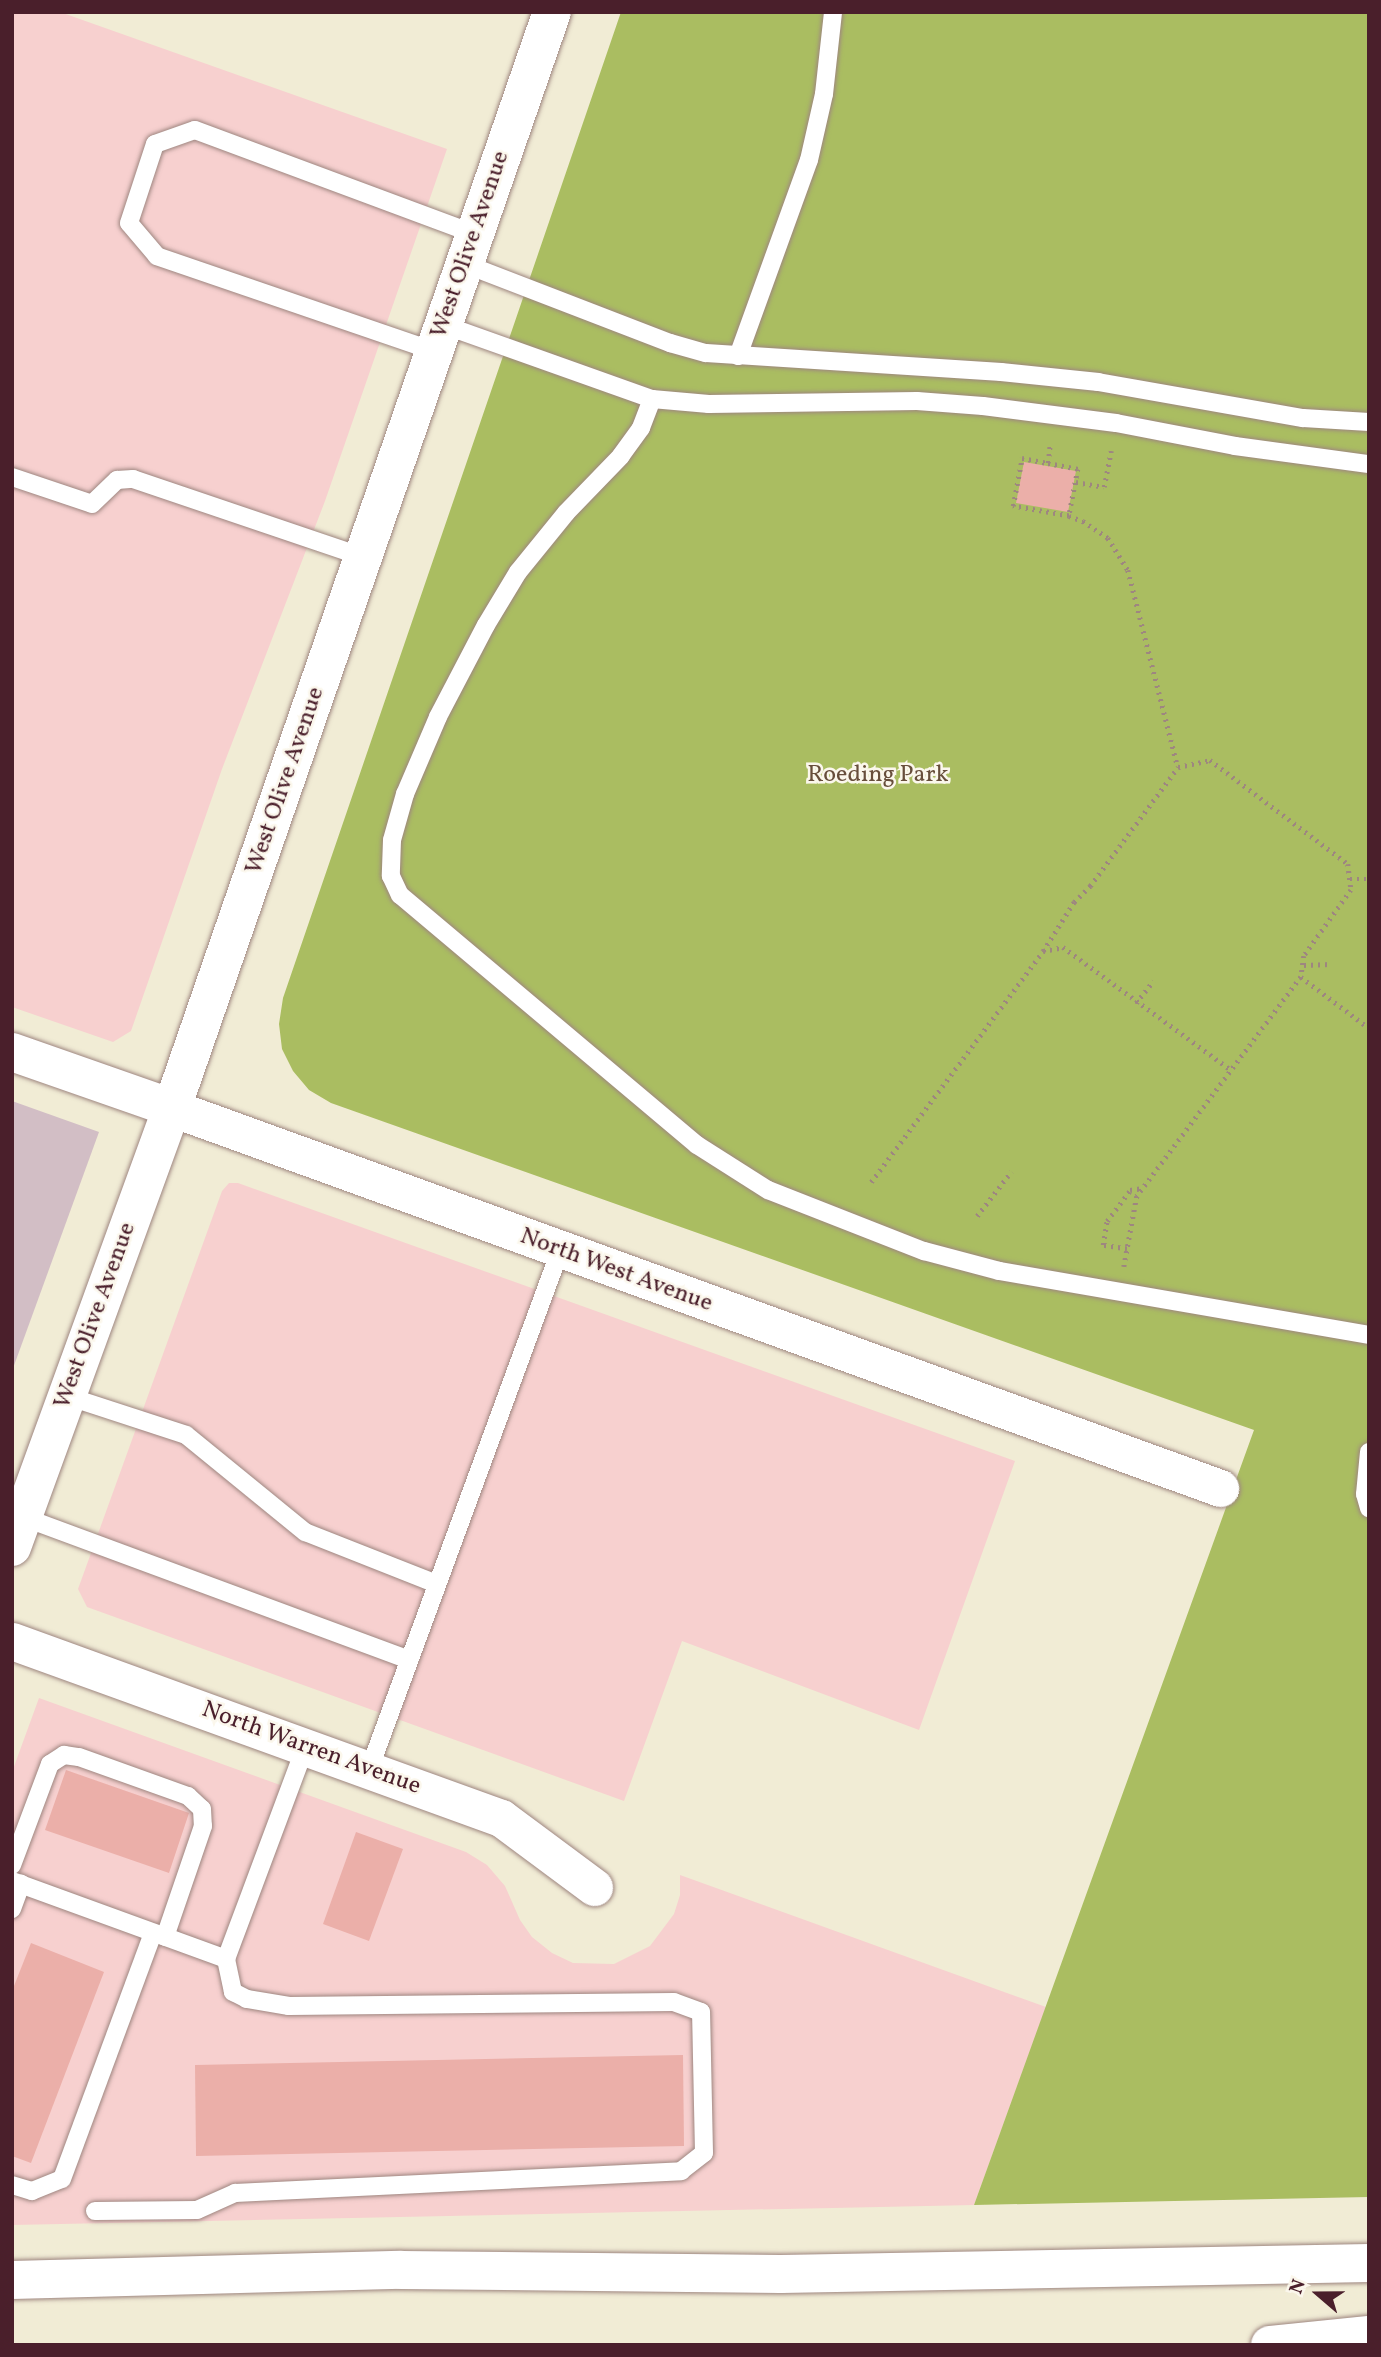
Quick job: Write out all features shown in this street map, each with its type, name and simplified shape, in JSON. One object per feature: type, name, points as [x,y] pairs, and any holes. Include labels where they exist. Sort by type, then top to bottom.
[{"type":"main road","name":"West Olive Avenue","points":[[18,1532],[172,1108],[552,12]]},
{"type":"main road","name":"North West Avenue","points":[[12,1052],[172,1108]]},
{"type":"main road","points":[[12,2280],[401,2270],[781,2274],[1369,2263]]},
{"type":"main road","points":[[1270,2345],[1369,2335]]},
{"type":"street","name":"North West Avenue","points":[[172,1108],[560,1251],[1220,1488]]},
{"type":"street","name":"North Warren Avenue","points":[[12,1641],[502,1818],[594,1887]]},
{"type":"lane","points":[[738,356],[809,160],[824,94],[833,12]]},
{"type":"lane","points":[[1369,422],[1303,418],[1098,383],[1002,372],[706,353],[670,343],[470,249],[195,130],[155,144],[129,223],[158,256],[652,399],[709,404],[916,401],[1052,414],[1235,446],[1369,464]]},
{"type":"lane","points":[[652,399],[641,428],[621,456],[566,513],[518,572],[486,625],[438,717],[405,794],[392,840],[391,876],[400,895],[697,1145],[768,1189],[924,1251],[999,1271],[1369,1335]]},
{"type":"lane","points":[[12,477],[92,504],[117,481],[133,479],[363,557]]},
{"type":"lane","points":[[369,1770],[560,1251]]},
{"type":"lane","points":[[67,1396],[186,1435],[304,1532],[437,1584]]},
{"type":"lane","points":[[1369,1452],[1365,1494],[1369,1508]]},
{"type":"lane","points":[[18,1532],[409,1660]]},
{"type":"lane","points":[[95,2211],[197,2210],[235,2193],[681,2171],[704,2153],[701,2012],[674,2002],[289,2006],[247,1999],[233,1992],[226,1959],[305,1748]]},
{"type":"lane","points":[[12,1865],[50,1764],[64,1755],[79,1757],[188,1796],[202,1809],[203,1826],[62,2179],[32,2192],[12,2185]]},
{"type":"lane","points":[[12,1909],[17,1882],[226,1959]]},
{"type":"path","points":[[1048,463],[1052,414]]},
{"type":"path","points":[[1076,482],[1104,487],[1116,424]]},
{"type":"path","points":[[1069,516],[1078,469],[1022,458],[1013,506],[1083,521],[1108,538],[1128,570],[1178,767]]},
{"type":"path","points":[[871,1182],[1043,951],[1074,902],[1090,887],[1178,767],[1210,760],[1348,864],[1351,890],[1304,957],[1301,977],[1137,1196],[1119,1292]]},
{"type":"path","points":[[1350,879],[1369,879]]},
{"type":"path","points":[[1043,951],[1063,947],[1231,1070]]},
{"type":"path","points":[[1304,965],[1331,964]]},
{"type":"path","points":[[1301,977],[1369,1028]]},
{"type":"path","points":[[1136,1003],[1153,981]]},
{"type":"path","points":[[977,1216],[1011,1172]]},
{"type":"path","points":[[1128,1249],[1103,1245],[1107,1221],[1130,1190],[1143,1188]]},
{"type":"shaded area","points":[[12,12],[60,12],[447,149],[325,501],[222,769],[131,1031],[113,1042],[12,1007]]},
{"type":"shaded area","points":[[12,1101],[99,1132],[12,1371]]},
{"type":"shaded area","points":[[229,1183],[238,1183],[1015,1461],[919,1730],[682,1641],[624,1801],[87,1607],[78,1589],[222,1191]]},
{"type":"shaded area","points":[[39,1698],[466,1852],[487,1865],[505,1886],[520,1920],[532,1937],[552,1953],[573,1963],[614,1964],[650,1946],[674,1914],[680,1895],[680,1875],[1046,2007],[974,2205],[12,2225],[12,1772]]},
{"type":"green space","name":"Roeding Park","points":[[621,12],[1369,12],[1369,2197],[974,2205],[1254,1430],[331,1103],[309,1090],[293,1071],[282,1049],[279,1024],[283,998]]},
{"type":"building","points":[[1024,462],[1076,471],[1068,512],[1016,503]]},
{"type":"building","points":[[66,1770],[189,1813],[169,1873],[45,1830]]},
{"type":"building","points":[[356,1832],[403,1849],[369,1941],[323,1924]]},
{"type":"building","points":[[31,1943],[104,1972],[31,2163],[12,2156],[12,1991]]},
{"type":"building","points":[[683,2055],[684,2146],[196,2156],[195,2065]]}]
